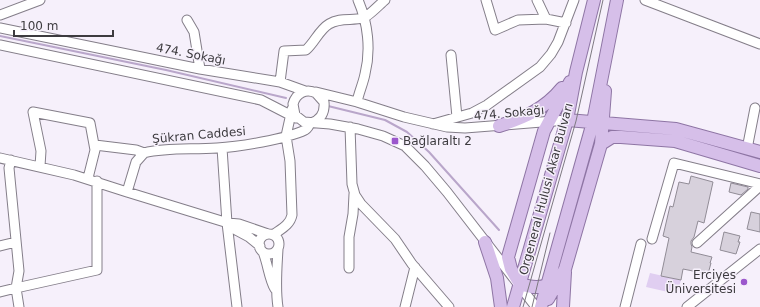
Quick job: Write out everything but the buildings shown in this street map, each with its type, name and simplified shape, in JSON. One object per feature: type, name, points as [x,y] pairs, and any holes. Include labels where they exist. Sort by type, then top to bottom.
[{"type":"main road","name":"Orgeneral Hulusi Akar Bulvarı","points":[[513,307],[567,120],[576,72],[594,0]]},
{"type":"main road","points":[[542,307],[547,285],[598,123],[607,49],[617,0]]},
{"type":"main road","points":[[547,285],[543,287],[530,287],[520,284],[510,269],[508,257],[544,131],[576,72]]},
{"type":"main road","points":[[499,126],[522,118],[542,108],[556,96],[576,72]]},
{"type":"main road","points":[[567,120],[676,129],[760,152]]},
{"type":"main road","points":[[563,307],[565,269],[601,144],[598,123]]},
{"type":"main road","points":[[601,144],[612,137],[675,142],[760,166]]},
{"type":"main road","points":[[485,242],[497,278],[501,307]]},
{"type":"main road","points":[[542,307],[565,269]]},
{"type":"street","points":[[0,15],[40,0]]},
{"type":"street","points":[[357,102],[367,62],[368,41],[364,18],[358,0]]},
{"type":"street","points":[[280,82],[284,51],[306,50],[323,29],[334,21],[364,18],[384,0]]},
{"type":"street","points":[[486,0],[495,30],[518,20],[546,19],[566,23]]},
{"type":"street","points":[[537,0],[546,19]]},
{"type":"street","points":[[432,124],[472,113],[487,105],[540,67],[555,48],[574,0]]},
{"type":"street","points":[[645,0],[760,44]]},
{"type":"street","points":[[186,20],[194,32],[200,69]]},
{"type":"street","name":"474. Sokağı","points":[[0,28],[200,69],[280,82],[309,91],[357,102],[404,117],[447,127],[465,128],[567,120]]},
{"type":"street","points":[[0,45],[261,100],[293,114],[304,122],[350,127],[383,136],[405,146],[436,179],[520,284],[536,307]]},
{"type":"street","points":[[451,55],[457,117]]},
{"type":"street","points":[[276,291],[272,285],[267,262],[261,249],[262,238],[271,235],[291,221],[290,161],[286,136],[293,114],[296,97],[302,92],[309,91],[320,96],[324,106],[321,117],[311,123]]},
{"type":"street","points":[[747,149],[755,108]]},
{"type":"street","points":[[0,292],[98,270],[92,180],[95,145],[90,123],[33,112],[41,151],[40,166]]},
{"type":"street","name":"Şükran Caddesi","points":[[127,192],[136,162],[144,153],[173,148],[222,148],[286,136],[305,130],[311,123]]},
{"type":"street","points":[[349,268],[349,237],[353,214],[354,194],[352,184],[350,127]]},
{"type":"street","points":[[95,145],[136,150],[144,153]]},
{"type":"street","points":[[222,148],[237,307]]},
{"type":"street","points":[[0,158],[40,166],[92,180],[271,235],[279,242],[276,291],[278,307]]},
{"type":"street","points":[[11,160],[9,168],[19,271],[16,288],[19,307]]},
{"type":"street","points":[[652,239],[674,163],[760,185]]},
{"type":"street","points":[[697,243],[760,185]]},
{"type":"street","points":[[354,194],[361,204],[400,244],[415,267],[449,307]]},
{"type":"street","points":[[228,223],[248,237],[266,254],[271,254],[278,249]]},
{"type":"street","points":[[0,246],[16,242]]},
{"type":"street","points":[[625,307],[641,244]]},
{"type":"street","points":[[687,307],[760,249]]},
{"type":"street","points":[[405,307],[415,267]]},
{"type":"shaded area","points":[[650,273],[681,280],[677,294],[646,287]]},
{"type":"waterway","points":[[0,36],[166,70],[286,98]]},
{"type":"waterway","points":[[328,106],[385,120],[407,132],[429,152],[499,230]]},
{"type":"tram line","points":[[523,307],[576,121],[603,0]]},
{"type":"tram line","points":[[532,307],[550,233]]},
{"type":"place","name":"Bağlaraltı 2","points":[[395,141]]},
{"type":"place","name":"Erciyes Üniversitesi","points":[[744,282]]}]
